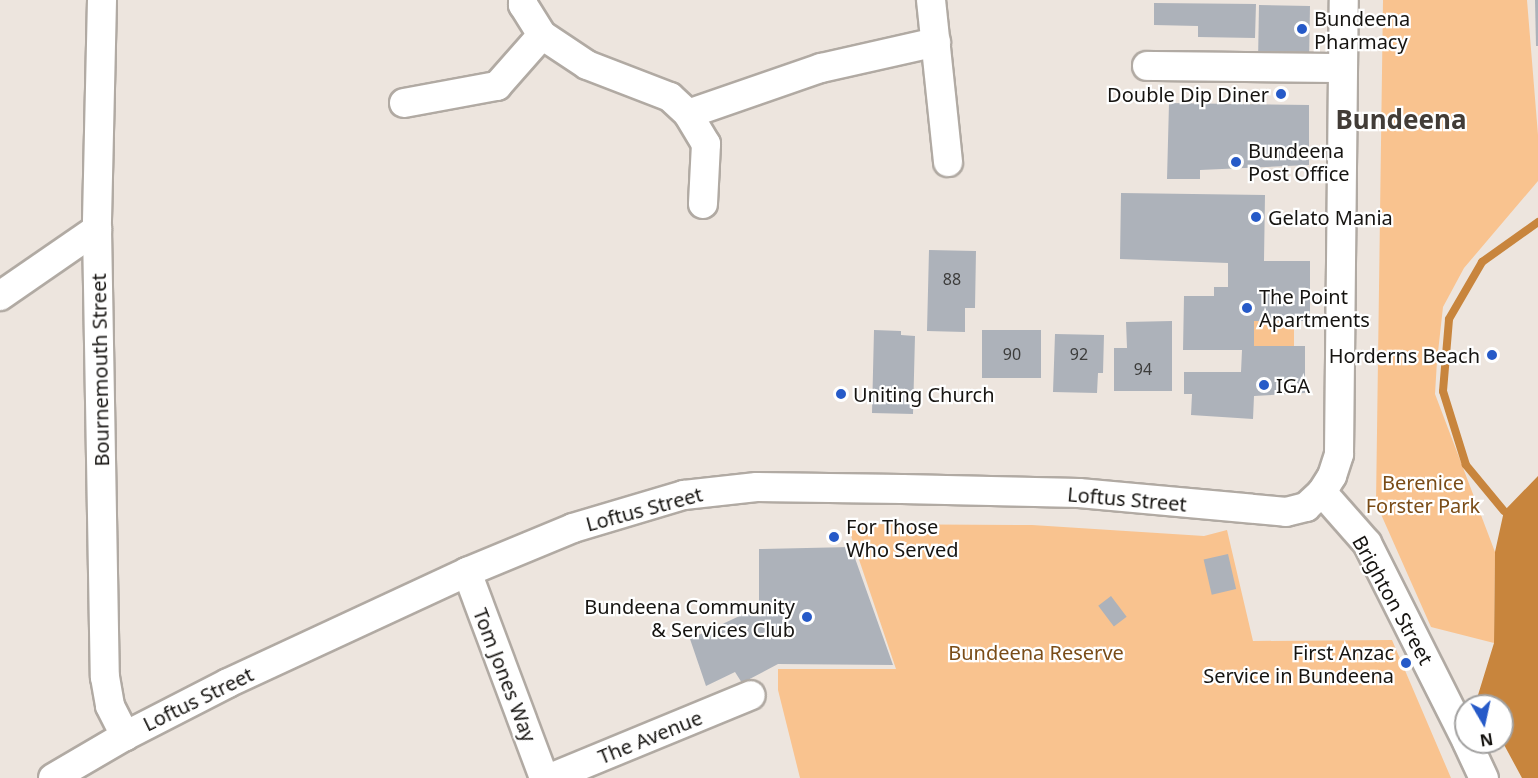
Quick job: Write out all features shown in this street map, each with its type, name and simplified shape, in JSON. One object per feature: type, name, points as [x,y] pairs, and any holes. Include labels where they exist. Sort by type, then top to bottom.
[{"type":"street","name":"Bournemouth Street","points":[[102,0],[97,230],[105,677],[110,706],[125,736]]},
{"type":"street","points":[[523,0],[523,5],[542,35],[587,65],[670,97],[688,114],[706,144],[703,204]]},
{"type":"street","points":[[931,0],[948,162]]},
{"type":"street","points":[[1322,492],[1332,476],[1339,454],[1344,0]]},
{"type":"street","points":[[404,103],[497,86],[542,35]]},
{"type":"street","points":[[688,114],[821,68],[936,42]]},
{"type":"street","points":[[1147,66],[1343,68]]},
{"type":"street","points":[[0,296],[97,230]]},
{"type":"street","name":"Loftus Street","points":[[52,778],[125,736],[228,683],[466,572],[573,528],[684,495],[730,488],[1079,493],[1286,512],[1306,507],[1322,492]]},
{"type":"street","name":"Brighton Street","points":[[1322,492],[1367,543],[1454,717]]},
{"type":"street","name":"Tom Jones Way","points":[[466,572],[544,778]]},
{"type":"street","name":"The Avenue","points":[[550,778],[751,695]]},
{"type":"street","name":"Brighton Street","points":[[1472,754],[1484,778]]},
{"type":"green space","name":"Berenice Forster Park","points":[[1383,0],[1527,0],[1538,135],[1538,181],[1464,268],[1443,307],[1435,394],[1495,552],[1494,643],[1431,627],[1376,503]]},
{"type":"green space","points":[[1254,321],[1294,321],[1294,346],[1254,346]]},
{"type":"green space","name":"Bundeena Reserve","points":[[847,524],[1032,525],[1204,536],[1227,530],[1253,641],[1392,640],[1451,778],[800,778],[778,690],[778,669],[896,669]]},
{"type":"shaded area","points":[[1538,476],[1538,778],[1522,778],[1509,754],[1514,754],[1514,694],[1478,694],[1494,643],[1495,552],[1504,511]]},
{"type":"building","points":[[1535,0],[1538,0],[1538,46],[1536,46]]},
{"type":"building","points":[[1154,3],[1256,4],[1255,38],[1198,37],[1198,26],[1154,25]]},
{"type":"building","points":[[1259,5],[1310,6],[1309,52],[1258,51]]},
{"type":"building","points":[[1169,103],[1309,105],[1309,165],[1200,170],[1200,179],[1167,179]]},
{"type":"building","name":"The Point Apartments","points":[[1121,193],[1265,195],[1264,261],[1310,261],[1310,321],[1254,321],[1254,346],[1305,346],[1305,393],[1254,396],[1253,419],[1191,415],[1192,394],[1184,394],[1184,372],[1241,372],[1242,350],[1183,350],[1184,296],[1214,296],[1214,287],[1228,287],[1228,263],[1120,259]]},
{"type":"building","points":[[929,250],[976,251],[975,308],[965,308],[965,332],[927,331]]},
{"type":"building","points":[[1172,321],[1172,391],[1114,391],[1114,348],[1127,348],[1126,322]]},
{"type":"building","points":[[874,330],[901,331],[901,335],[915,336],[913,414],[872,413]]},
{"type":"building","points":[[982,330],[1041,330],[1041,378],[982,378]]},
{"type":"building","points":[[1055,334],[1104,335],[1103,373],[1098,373],[1097,393],[1053,392]]},
{"type":"building","name":"Bundeena Community & Services Club","points":[[851,547],[893,665],[778,664],[742,683],[735,672],[706,686],[690,639],[759,607],[759,549]]},
{"type":"building","points":[[1228,554],[1236,589],[1212,595],[1204,560]]},
{"type":"building","points":[[1111,596],[1127,617],[1114,626],[1098,606]]},
{"type":"waterway","points":[[1504,511],[1466,465],[1443,391],[1449,319],[1482,262],[1538,222]]},
{"type":"place","name":"Bundeena Pharmacy","points":[[1302,29]]},
{"type":"place","name":"Double Dip Diner","points":[[1281,94]]},
{"type":"place","name":"Bundeena Post Office","points":[[1236,162]]},
{"type":"place","name":"Gelato Mania","points":[[1256,217]]},
{"type":"place","name":"The Point Apartments","points":[[1247,308]]},
{"type":"place","name":"Horderns Beach","points":[[1492,355]]},
{"type":"place","name":"IGA","points":[[1264,385]]},
{"type":"place","name":"Uniting Church","points":[[841,394]]},
{"type":"place","name":"For Those Who Served","points":[[834,537]]},
{"type":"place","name":"Bundeena Community & Services Club","points":[[807,617]]},
{"type":"place","name":"First Anzac Service in Bundeena","points":[[1406,663]]},
{"type":"district","name":"Bundeena","points":[[1401,120]]}]
